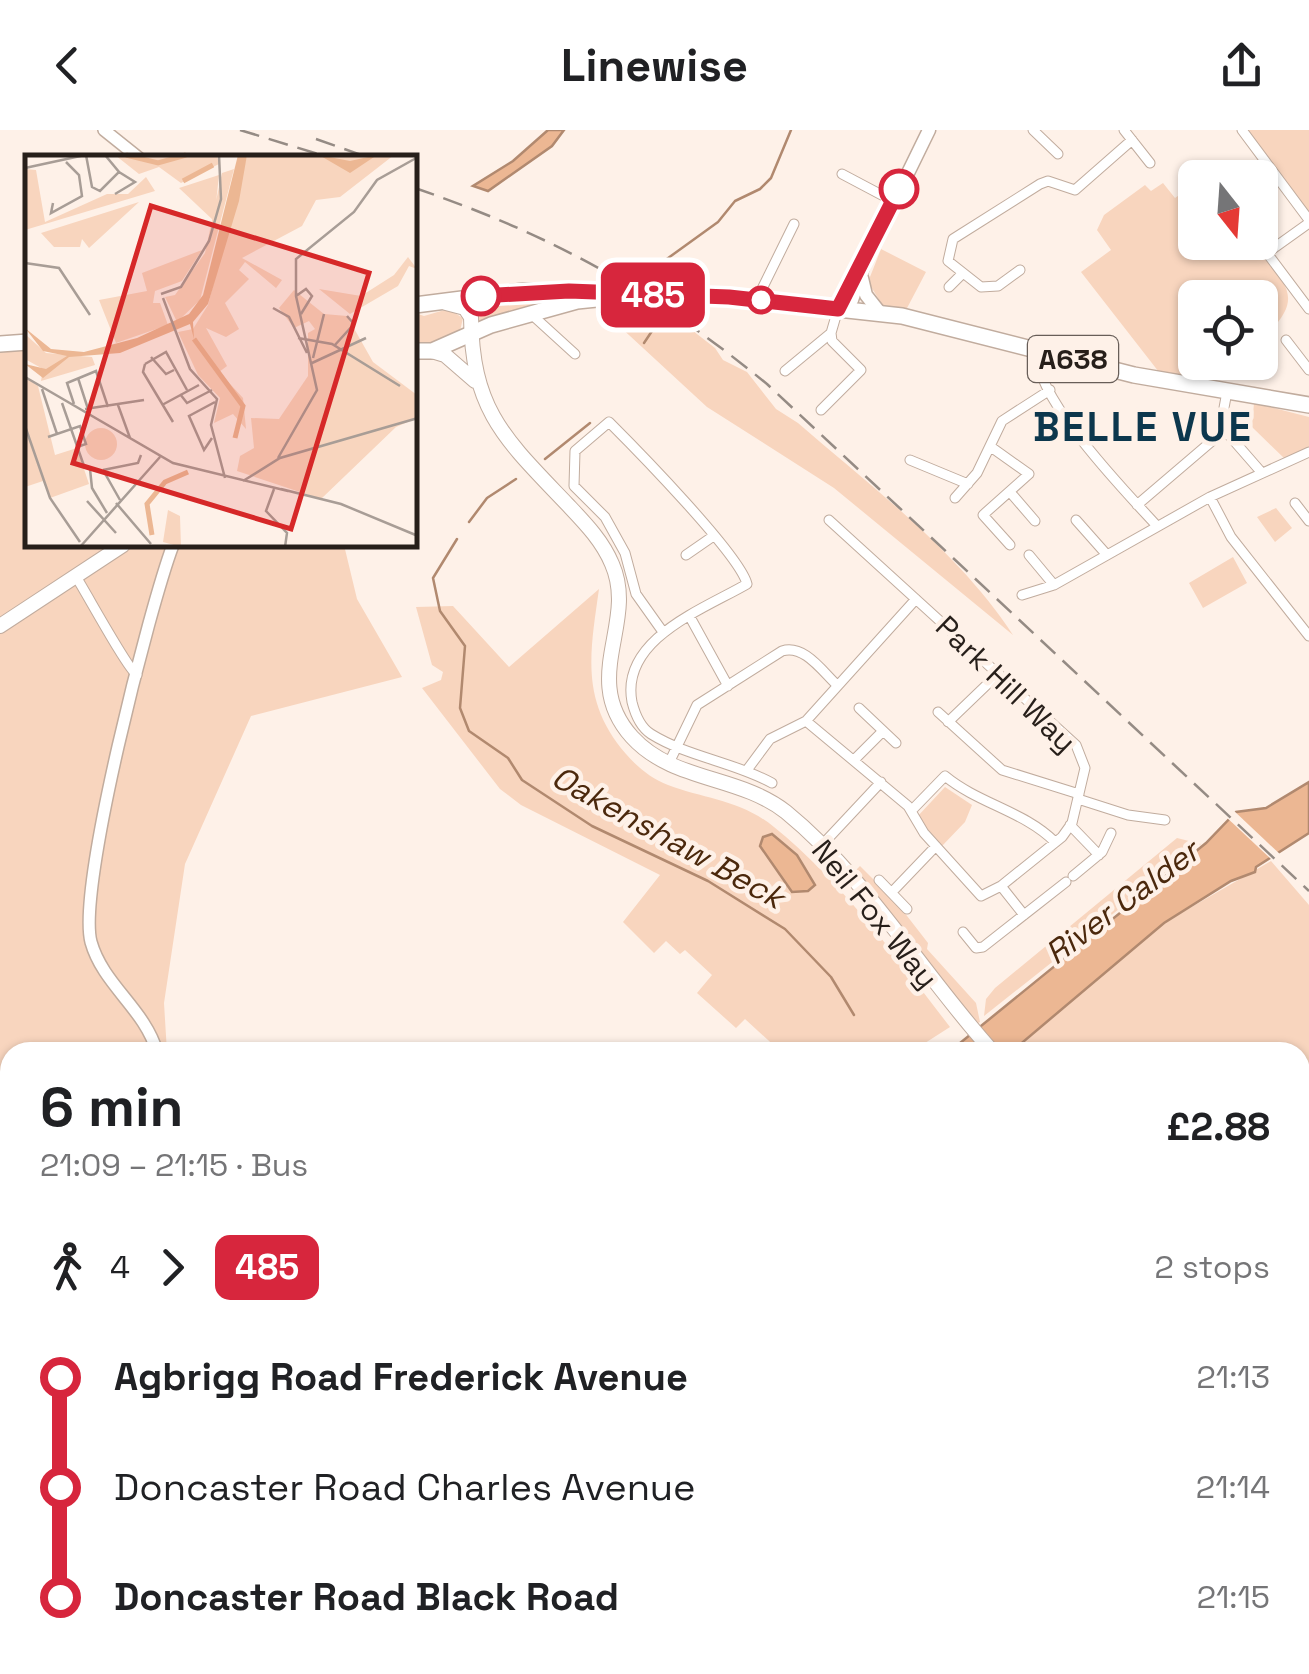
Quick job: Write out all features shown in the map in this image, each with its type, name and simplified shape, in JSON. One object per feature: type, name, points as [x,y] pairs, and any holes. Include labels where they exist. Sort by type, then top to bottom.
[{"type":"highway","name":"A638","points":[[418,305],[536,290],[757,299],[880,314],[1134,375],[1309,405]]},
{"type":"highway","points":[[497,294],[532,296],[536,311]]},
{"type":"highway","name":"A638","points":[[418,351],[432,351],[536,311],[615,295]]},
{"type":"highway","points":[[0,344],[25,342]]},
{"type":"main road","points":[[838,309],[852,300],[893,201],[929,130]]},
{"type":"main road","points":[[838,309],[862,270]]},
{"type":"main road","points":[[862,270],[866,296],[880,314]]},
{"type":"main road","points":[[814,306],[848,293]]},
{"type":"main road","points":[[440,302],[466,308],[471,317],[471,334]]},
{"type":"main road","name":"Neil Fox Way","points":[[471,334],[475,382]]},
{"type":"main road","name":"Neil Fox Way","points":[[432,351],[445,355],[475,382],[508,439],[607,552],[615,569],[619,607],[608,664],[613,704],[636,741],[668,765],[740,785],[764,796],[822,845],[984,1042]]},
{"type":"main road","points":[[0,626],[118,548]]},
{"type":"street","points":[[104,130],[135,155]]},
{"type":"street","points":[[1124,130],[1150,163]]},
{"type":"street","points":[[1242,130],[1309,221],[1267,253],[1309,309]]},
{"type":"street","points":[[1039,132],[1058,154]]},
{"type":"street","points":[[1020,270],[998,286],[982,287],[962,274],[946,256],[953,239],[1040,184],[1048,182],[1075,190],[1132,140]]},
{"type":"street","points":[[842,174],[893,201]]},
{"type":"street","points":[[757,299],[794,224]]},
{"type":"street","points":[[949,287],[962,274]]},
{"type":"street","points":[[998,286],[1006,295]]},
{"type":"street","points":[[821,410],[861,370],[832,341],[838,309]]},
{"type":"street","points":[[536,311],[547,329],[575,354]]},
{"type":"street","points":[[786,371],[832,333]]},
{"type":"street","points":[[1286,340],[1309,370]]},
{"type":"street","points":[[1036,350],[1038,366],[1076,435],[1157,526]]},
{"type":"street","points":[[955,498],[991,447],[1002,421],[1050,390]]},
{"type":"street","points":[[1138,505],[1219,435],[1226,397]]},
{"type":"street","points":[[663,632],[636,594],[625,553],[604,517],[574,486],[575,451],[609,422],[660,471],[731,556],[748,584],[663,632],[636,663],[631,695],[635,715],[646,730],[676,746],[748,770],[772,783]]},
{"type":"street","points":[[1221,426],[1262,474]]},
{"type":"street","points":[[991,447],[1029,474],[983,515],[1010,545]]},
{"type":"street","points":[[1022,595],[1054,585],[1210,497],[1309,452]]},
{"type":"street","points":[[910,460],[968,484]]},
{"type":"street","points":[[1010,492],[1036,521]]},
{"type":"street","points":[[1210,497],[1231,538],[1309,636]]},
{"type":"street","points":[[1295,503],[1309,521]]},
{"type":"street","name":"Park Hill Way","points":[[829,520],[1076,745],[1084,768],[1070,825],[1002,886]]},
{"type":"street","points":[[1076,520],[1107,555]]},
{"type":"street","points":[[686,554],[712,537]]},
{"type":"street","points":[[153,1042],[147,1024],[98,960],[88,924],[96,855],[138,675],[173,548]]},
{"type":"street","points":[[1030,554],[1054,585]]},
{"type":"street","points":[[76,576],[108,625],[127,666],[138,675]]},
{"type":"street","points":[[748,770],[770,739],[806,721],[916,598]]},
{"type":"street","points":[[690,617],[728,686]]},
{"type":"street","points":[[668,765],[698,704],[791,648],[802,652],[837,685]]},
{"type":"street","points":[[948,722],[999,673]]},
{"type":"street","points":[[858,708],[896,743]]},
{"type":"street","points":[[938,712],[1002,770],[1128,816],[1165,820]]},
{"type":"street","points":[[806,721],[910,811],[978,894],[986,896],[1002,886],[1024,915]]},
{"type":"street","points":[[855,760],[883,730]]},
{"type":"street","points":[[910,811],[948,772],[974,798],[1036,823],[1055,842]]},
{"type":"street","points":[[822,845],[881,782]]},
{"type":"street","points":[[1070,825],[1099,855]]},
{"type":"street","points":[[962,932],[976,948],[983,948],[1099,855],[1111,833]]},
{"type":"street","points":[[892,892],[936,846]]},
{"type":"street","points":[[879,880],[907,909]]},
{"type":"shaded area","points":[[548,130],[564,130],[552,146],[488,191],[473,186],[513,161]]},
{"type":"shaded area","points":[[1248,130],[1309,130],[1309,212],[1278,170],[1278,160],[1270,160]]},
{"type":"shaded area","points":[[1163,183],[1175,198],[1178,196],[1178,260],[1266,260],[1287,292],[1288,302],[1278,322],[1278,280],[1178,280],[1178,378],[1162,376],[1081,272],[1111,250],[1097,230],[1104,215],[1145,185],[1151,191]]},
{"type":"shaded area","points":[[881,249],[926,272],[906,310],[883,306],[868,282]]},
{"type":"shaded area","points":[[535,301],[536,305],[479,322],[470,303]]},
{"type":"shaded area","points":[[657,303],[715,348],[723,360],[747,372],[776,409],[798,423],[941,548],[1013,635],[834,488],[707,407],[617,324],[608,305]]},
{"type":"shaded area","points":[[448,309],[463,318],[460,331],[438,342],[418,343],[418,314]]},
{"type":"shaded area","points":[[25,342],[25,548],[345,548],[357,599],[402,677],[251,716],[185,864],[164,1003],[166,1042],[0,1042],[0,344]]},
{"type":"shaded area","points":[[1254,403],[1309,417],[1309,450],[1285,459],[1252,427]]},
{"type":"shaded area","points":[[1276,508],[1292,528],[1275,542],[1257,517]]},
{"type":"shaded area","points":[[1233,557],[1247,583],[1203,608],[1189,583]]},
{"type":"shaded area","points":[[599,589],[591,655],[595,695],[601,715],[626,754],[662,782],[736,806],[774,827],[845,896],[950,1027],[927,1042],[770,1042],[745,1019],[736,1028],[697,993],[712,975],[685,950],[680,954],[666,941],[654,953],[623,922],[660,875],[521,805],[500,789],[422,688],[441,680],[443,672],[432,665],[416,607],[453,606],[509,667]]},
{"type":"shaded area","name":"River Calder","points":[[1309,782],[1309,833],[1256,867],[1255,872],[1231,881],[1164,923],[1023,1042],[961,1042],[1206,843],[1236,812],[1266,808]]},
{"type":"shaded area","points":[[945,787],[972,805],[965,822],[942,846],[917,817]]},
{"type":"shaded area","points":[[772,834],[797,855],[815,885],[808,891],[792,892],[760,846],[763,837]]},
{"type":"shaded area","points":[[1177,838],[1201,844],[984,1016],[986,999],[995,988]]},
{"type":"shaded area","points":[[1271,861],[1309,905],[1309,1042],[1023,1042],[1164,923]]},
{"type":"shaded area","points":[[860,866],[897,903],[928,943],[927,949],[976,1003],[980,1022],[976,1024],[855,871]]},
{"type":"pier","points":[[1232,809],[1283,857],[1274,862],[1224,815]]},
{"type":"waterway","name":"Oakenshaw Beck","points":[[663,283],[664,261],[718,222],[735,201],[760,189],[771,178],[791,130]]},
{"type":"waterway","name":"Oakenshaw Beck","points":[[644,343],[660,319]]},
{"type":"waterway","name":"Oakenshaw Beck","points":[[545,459],[590,423]]},
{"type":"waterway","name":"Oakenshaw Beck","points":[[469,522],[487,498],[516,479]]},
{"type":"waterway","name":"Oakenshaw Beck","points":[[457,539],[433,578],[440,611],[465,646],[460,708],[469,731],[508,758],[522,780],[592,826],[708,881],[785,929],[831,977],[854,1015]]},
{"type":"railway","points":[[240,130],[321,155]]},
{"type":"railway","points":[[316,139],[361,155]]},
{"type":"railway","points":[[418,189],[513,226],[600,269],[683,321],[767,384],[1309,891]]},
{"type":"bus line","name":"485","points":[[481,296],[569,291],[729,297],[838,309],[862,270],[899,189]]},
{"type":"district","name":"BELLE VUE","points":[[1143,427]]}]
